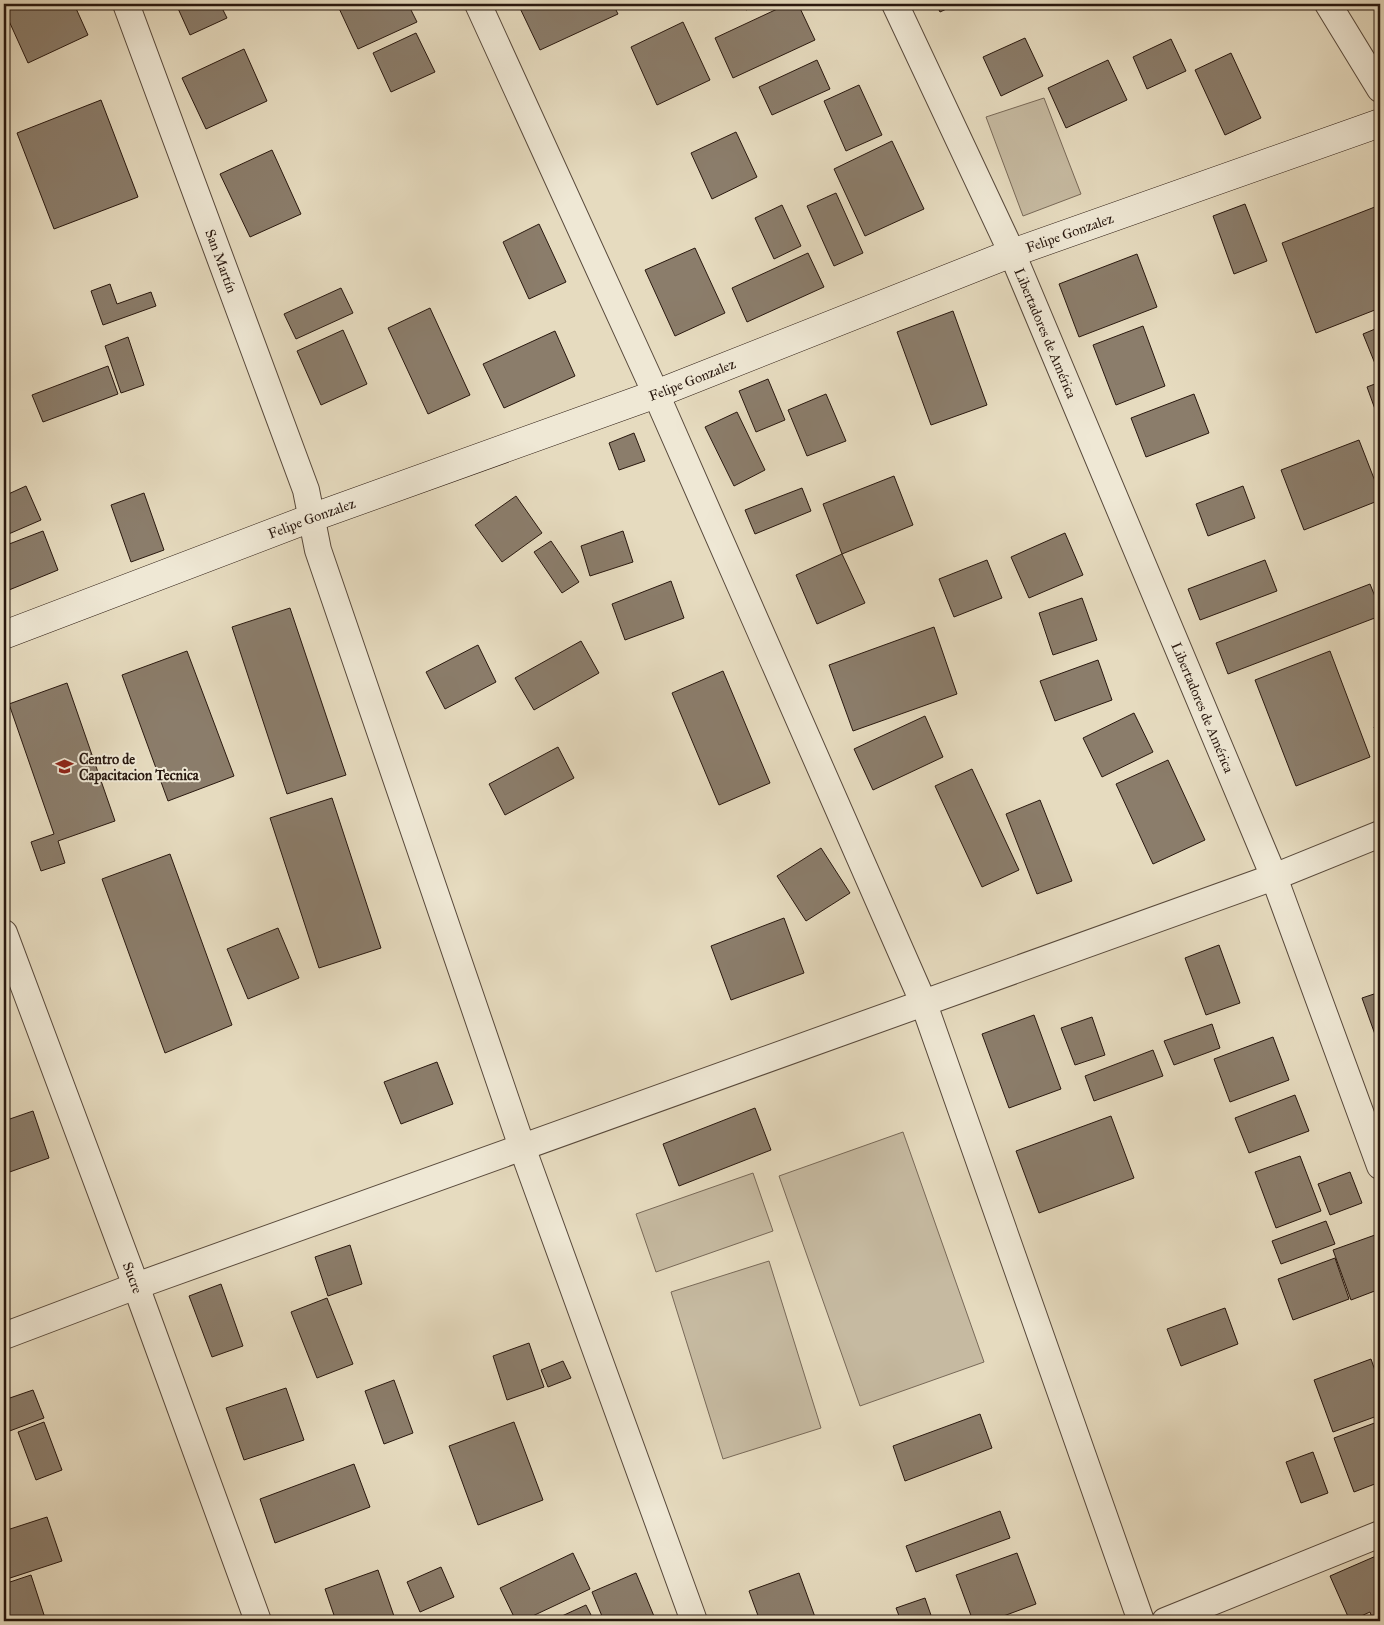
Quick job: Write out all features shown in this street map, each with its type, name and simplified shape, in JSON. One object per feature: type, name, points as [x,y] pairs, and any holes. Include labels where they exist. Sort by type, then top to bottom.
[{"type":"street","name":"San Martín","points":[[126,4],[304,483],[318,550],[522,1147],[694,1621]]},
{"type":"street","points":[[478,4],[656,394],[924,1004],[1141,1621]]},
{"type":"street","name":"Libertadores de América","points":[[895,4],[1012,253],[1274,877],[1380,1166]]},
{"type":"street","points":[[1328,4],[1380,90]]},
{"type":"street","name":"Felipe Gonzalez","points":[[4,635],[311,518],[656,394],[1012,253],[1380,123]]},
{"type":"street","points":[[4,1336],[136,1286],[1274,877],[1380,834]]},
{"type":"street","name":"Sucre","points":[[4,934],[136,1286],[258,1621]]},
{"type":"street","points":[[1165,1621],[1380,1534]]},
{"type":"shaded area","points":[[1044,98],[1081,194],[1023,216],[986,117]]},
{"type":"shaded area","points":[[903,1132],[984,1362],[860,1406],[779,1176]]},
{"type":"shaded area","points":[[753,1173],[773,1231],[656,1272],[636,1214]]},
{"type":"shaded area","points":[[769,1261],[821,1428],[723,1459],[671,1292]]},
{"type":"building","points":[[4,4],[74,4],[88,35],[28,63],[4,10]]},
{"type":"building","points":[[176,4],[220,4],[227,18],[190,35]]},
{"type":"building","points":[[337,4],[408,4],[417,22],[358,49]]},
{"type":"building","points":[[518,4],[613,4],[618,14],[540,50]]},
{"type":"building","points":[[743,4],[759,4],[746,10]]},
{"type":"building","points":[[788,4],[798,4],[815,40],[733,78],[715,38]]},
{"type":"building","points":[[936,4],[957,4],[940,12]]},
{"type":"building","points":[[683,22],[710,80],[657,105],[631,47]]},
{"type":"building","points":[[416,33],[435,72],[391,92],[373,53]]},
{"type":"building","points":[[1025,38],[1043,76],[1001,96],[983,57]]},
{"type":"building","points":[[1171,39],[1186,71],[1147,89],[1133,57]]},
{"type":"building","points":[[244,49],[267,101],[206,129],[182,78]]},
{"type":"building","points":[[1231,53],[1261,118],[1225,135],[1195,70]]},
{"type":"building","points":[[817,60],[830,89],[772,115],[759,87]]},
{"type":"building","points":[[1108,60],[1127,100],[1066,128],[1048,88]]},
{"type":"building","points":[[859,85],[882,135],[846,151],[824,101]]},
{"type":"building","points":[[101,100],[138,197],[54,229],[17,133]]},
{"type":"building","points":[[736,132],[757,177],[712,199],[691,153]]},
{"type":"building","points":[[892,141],[924,209],[865,236],[834,169]]},
{"type":"building","points":[[272,150],[301,214],[250,237],[220,174]]},
{"type":"building","points":[[836,193],[863,253],[834,266],[807,206]]},
{"type":"building","points":[[1245,204],[1267,261],[1234,274],[1213,216]]},
{"type":"building","points":[[782,205],[801,246],[774,259],[755,218]]},
{"type":"building","points":[[1380,205],[1380,308],[1316,333],[1282,243]]},
{"type":"building","points":[[539,224],[566,282],[529,299],[503,242]]},
{"type":"building","points":[[695,248],[725,313],[675,336],[645,270]]},
{"type":"building","points":[[808,253],[824,287],[747,322],[732,288]]},
{"type":"building","points":[[1137,254],[1157,307],[1079,337],[1059,284]]},
{"type":"building","points":[[110,284],[117,304],[151,292],[156,306],[103,325],[91,291]]},
{"type":"building","points":[[341,288],[353,313],[296,339],[284,314]]},
{"type":"building","points":[[430,308],[470,395],[428,414],[388,328]]},
{"type":"building","points":[[953,311],[987,405],[931,425],[897,332]]},
{"type":"building","points":[[1143,326],[1165,386],[1116,405],[1093,345]]},
{"type":"building","points":[[1380,327],[1380,370],[1378,371],[1363,334]]},
{"type":"building","points":[[343,330],[367,384],[321,405],[297,351]]},
{"type":"building","points":[[555,331],[575,376],[504,408],[483,364]]},
{"type":"building","points":[[128,337],[144,385],[121,393],[105,346]]},
{"type":"building","points":[[108,366],[118,394],[43,422],[32,395]]},
{"type":"building","points":[[768,379],[785,420],[756,432],[739,391]]},
{"type":"building","points":[[1380,382],[1380,423],[1367,387]]},
{"type":"building","points":[[826,394],[846,441],[807,456],[788,410]]},
{"type":"building","points":[[1194,394],[1209,433],[1146,457],[1131,418]]},
{"type":"building","points":[[737,412],[765,470],[734,486],[705,427]]},
{"type":"building","points":[[634,433],[645,461],[619,470],[609,443]]},
{"type":"building","points":[[1359,440],[1380,494],[1380,500],[1304,530],[1281,470]]},
{"type":"building","points":[[894,476],[913,525],[842,554],[823,504]]},
{"type":"building","points":[[26,486],[41,520],[4,536],[4,496]]},
{"type":"building","points":[[1243,486],[1255,518],[1208,536],[1196,504]]},
{"type":"building","points":[[802,488],[811,511],[755,534],[745,510]]},
{"type":"building","points":[[144,493],[164,550],[131,562],[111,505]]},
{"type":"building","points":[[516,496],[542,533],[502,562],[475,525]]},
{"type":"building","points":[[43,531],[58,570],[9,590],[4,577],[4,546]]},
{"type":"building","points":[[623,531],[633,562],[590,576],[581,546]]},
{"type":"building","points":[[1065,533],[1083,575],[1029,598],[1011,557]]},
{"type":"building","points":[[551,541],[579,582],[562,593],[534,552]]},
{"type":"building","points":[[842,554],[865,603],[817,624],[796,575]]},
{"type":"building","points":[[987,560],[1002,598],[954,617],[939,579]]},
{"type":"building","points":[[1265,560],[1277,591],[1200,620],[1188,589]]},
{"type":"building","points":[[671,581],[684,618],[625,640],[612,604]]},
{"type":"building","points":[[1370,584],[1380,609],[1380,616],[1228,674],[1216,643]]},
{"type":"building","points":[[1082,598],[1097,640],[1053,655],[1039,613]]},
{"type":"building","points":[[290,608],[346,775],[287,794],[232,627]]},
{"type":"building","points":[[934,627],[957,694],[853,731],[829,665]]},
{"type":"building","points":[[581,641],[599,673],[534,710],[515,678]]},
{"type":"building","points":[[478,645],[496,682],[445,709],[426,672]]},
{"type":"building","points":[[187,651],[234,776],[168,801],[122,675]]},
{"type":"building","points":[[1330,651],[1370,757],[1296,786],[1255,680]]},
{"type":"building","points":[[1098,660],[1112,700],[1055,721],[1040,681]]},
{"type":"building","points":[[723,671],[770,783],[719,805],[672,693]]},
{"type":"building","points":[[67,683],[115,821],[58,841],[65,863],[41,871],[31,842],[54,834],[9,704]]},
{"type":"building","points":[[1134,713],[1153,752],[1102,777],[1083,738]]},
{"type":"building","points":[[925,716],[943,757],[873,790],[854,749]]},
{"type":"building","points":[[1380,724],[1380,743],[1374,727]]},
{"type":"building","points":[[558,747],[574,778],[505,815],[489,784]]},
{"type":"building","points":[[1168,760],[1205,840],[1153,864],[1116,784]]},
{"type":"building","points":[[972,769],[1019,870],[982,887],[935,786]]},
{"type":"building","points":[[332,798],[381,948],[319,968],[270,818]]},
{"type":"building","points":[[1040,800],[1072,881],[1037,894],[1006,814]]},
{"type":"building","points":[[821,848],[850,893],[806,921],[777,876]]},
{"type":"building","points":[[170,854],[232,1025],[165,1053],[102,879]]},
{"type":"building","points":[[784,918],[804,973],[731,1000],[711,946]]},
{"type":"building","points":[[278,928],[299,978],[248,999],[227,949]]},
{"type":"building","points":[[1219,945],[1240,1003],[1206,1015],[1185,958]]},
{"type":"building","points":[[1380,992],[1380,1038],[1377,1040],[1362,998]]},
{"type":"building","points":[[1034,1015],[1061,1089],[1009,1108],[982,1034]]},
{"type":"building","points":[[1092,1017],[1105,1055],[1075,1065],[1061,1028]]},
{"type":"building","points":[[1212,1024],[1220,1048],[1174,1065],[1164,1041]]},
{"type":"building","points":[[1273,1037],[1289,1080],[1230,1102],[1214,1059]]},
{"type":"building","points":[[1153,1050],[1163,1076],[1094,1101],[1085,1076]]},
{"type":"building","points":[[437,1062],[453,1104],[401,1124],[384,1082]]},
{"type":"building","points":[[1295,1095],[1309,1131],[1249,1153],[1235,1118]]},
{"type":"building","points":[[755,1108],[771,1150],[679,1186],[663,1144]]},
{"type":"building","points":[[33,1111],[49,1158],[4,1174],[4,1121]]},
{"type":"building","points":[[1111,1116],[1134,1178],[1039,1213],[1016,1151]]},
{"type":"building","points":[[1300,1156],[1321,1211],[1276,1228],[1255,1172]]},
{"type":"building","points":[[1350,1172],[1362,1203],[1330,1215],[1318,1184]]},
{"type":"building","points":[[1326,1221],[1335,1244],[1281,1264],[1272,1241]]},
{"type":"building","points":[[1375,1235],[1380,1251],[1380,1289],[1351,1300],[1333,1250]]},
{"type":"building","points":[[350,1245],[362,1284],[328,1296],[315,1257]]},
{"type":"building","points":[[1335,1258],[1349,1299],[1293,1320],[1278,1279]]},
{"type":"building","points":[[221,1284],[243,1346],[212,1357],[189,1296]]},
{"type":"building","points":[[327,1298],[353,1364],[317,1378],[291,1312]]},
{"type":"building","points":[[1225,1308],[1238,1344],[1181,1366],[1167,1329]]},
{"type":"building","points":[[529,1343],[544,1387],[507,1400],[493,1356]]},
{"type":"building","points":[[1371,1359],[1380,1385],[1380,1415],[1333,1432],[1314,1380]]},
{"type":"building","points":[[563,1361],[571,1378],[548,1387],[541,1370]]},
{"type":"building","points":[[394,1380],[413,1433],[384,1444],[365,1391]]},
{"type":"building","points":[[286,1388],[304,1440],[244,1460],[226,1408]]},
{"type":"building","points":[[33,1390],[44,1418],[7,1432],[4,1424],[4,1400]]},
{"type":"building","points":[[980,1414],[992,1448],[905,1481],[893,1446]]},
{"type":"building","points":[[1380,1421],[1380,1482],[1354,1492],[1334,1438]]},
{"type":"building","points":[[44,1422],[62,1470],[36,1480],[18,1432]]},
{"type":"building","points":[[514,1422],[543,1500],[478,1525],[449,1446]]},
{"type":"building","points":[[1313,1452],[1328,1493],[1301,1503],[1286,1462]]},
{"type":"building","points":[[354,1464],[370,1507],[275,1543],[260,1499]]},
{"type":"building","points":[[1000,1511],[1010,1538],[916,1572],[906,1546]]},
{"type":"building","points":[[47,1517],[62,1561],[4,1580],[4,1531]]},
{"type":"building","points":[[573,1553],[590,1589],[522,1621],[516,1621],[500,1588]]},
{"type":"building","points":[[1017,1553],[1036,1604],[990,1621],[973,1621],[956,1575]]},
{"type":"building","points":[[1376,1556],[1380,1566],[1380,1621],[1373,1621],[1370,1612],[1350,1621],[1330,1576]]},
{"type":"building","points":[[441,1567],[454,1597],[420,1612],[407,1582]]},
{"type":"building","points":[[378,1570],[395,1619],[389,1621],[336,1621],[325,1589]]},
{"type":"building","points":[[636,1573],[656,1621],[604,1621],[592,1592]]},
{"type":"building","points":[[799,1573],[815,1617],[802,1621],[760,1621],[749,1591]]},
{"type":"building","points":[[31,1575],[46,1621],[8,1621],[4,1608],[4,1584]]},
{"type":"building","points":[[925,1598],[933,1621],[901,1621],[896,1608]]},
{"type":"building","points":[[586,1605],[594,1621],[551,1621]]},
{"type":"place","name":"Centro de Capacitacion Tecnica","points":[[65,767]]}]
